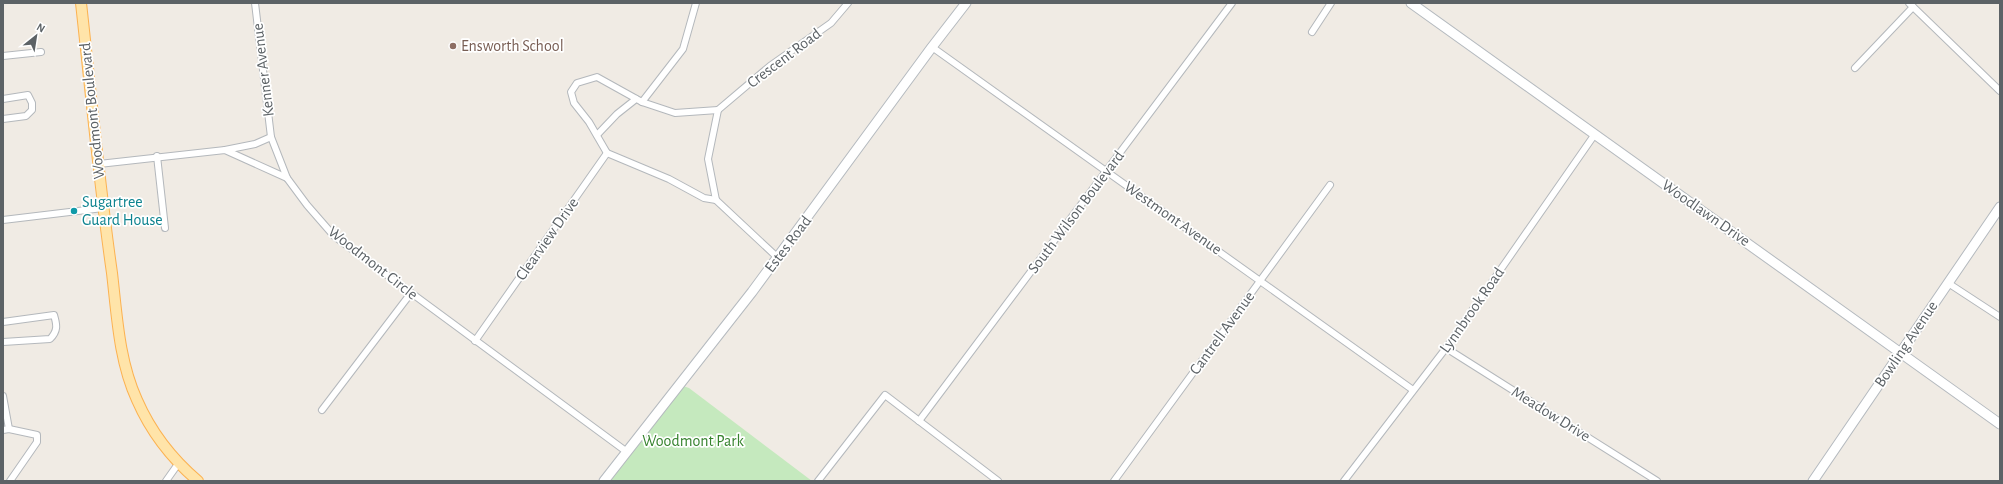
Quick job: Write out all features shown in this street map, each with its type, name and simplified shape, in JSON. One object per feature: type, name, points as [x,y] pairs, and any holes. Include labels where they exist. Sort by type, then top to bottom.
[{"type":"main road","name":"Woodmont Boulevard","points":[[81,3],[103,208],[121,347],[129,381],[148,424],[178,464],[198,481]]},
{"type":"street","name":"Kenner Avenue","points":[[255,3],[271,137],[287,178]]},
{"type":"street","points":[[597,135],[617,114],[639,100],[683,49],[696,3]]},
{"type":"street","name":"Crescent Road","points":[[718,110],[770,66],[831,23],[848,3]]},
{"type":"street","name":"Estes Road","points":[[604,481],[777,257],[966,3]]},
{"type":"street","name":"South Wilson Boulevard","points":[[919,421],[1107,172],[1232,3]]},
{"type":"street","points":[[1312,32],[1331,3]]},
{"type":"street","name":"Woodlawn Drive","points":[[1411,3],[2000,424]]},
{"type":"street","points":[[1855,68],[1911,5],[2000,91]]},
{"type":"street","name":"Westmont Avenue","points":[[932,47],[1413,390]]},
{"type":"street","points":[[3,56],[40,52]]},
{"type":"street","points":[[716,200],[708,159],[718,110],[675,113],[639,100],[597,77],[577,83],[571,92],[574,103],[597,135],[607,153],[669,179],[704,198],[716,200],[777,257]]},
{"type":"street","points":[[3,99],[28,95],[32,103],[32,110],[26,116],[3,119]]},
{"type":"street","name":"Lynnbrook Road","points":[[1345,479],[1446,348],[1596,134]]},
{"type":"street","name":"Kenner Avenue","points":[[225,150],[255,144],[271,137]]},
{"type":"street","name":"Woodmont Circle","points":[[98,164],[157,156],[225,150],[287,178],[307,205],[334,236],[475,342],[627,452]]},
{"type":"street","name":"Clearview Drive","points":[[475,342],[607,153]]},
{"type":"street","points":[[157,156],[165,228]]},
{"type":"street","name":"Cantrell Avenue","points":[[1114,481],[1330,184]]},
{"type":"street","name":"Bowling Avenue","points":[[1813,481],[2000,206]]},
{"type":"street","points":[[3,220],[103,208]]},
{"type":"street","points":[[1948,283],[2000,317]]},
{"type":"street","points":[[322,410],[411,293]]},
{"type":"street","points":[[3,322],[54,315],[57,325],[56,333],[50,339],[3,342]]},
{"type":"street","name":"Meadow Drive","points":[[1446,348],[1657,481]]},
{"type":"street","points":[[818,481],[885,395],[998,481]]},
{"type":"street","points":[[3,396],[6,430],[37,435],[37,442],[10,481]]},
{"type":"street","points":[[166,481],[178,464]]},
{"type":"street","points":[[1345,479],[1353,481]]},
{"type":"green space","name":"Woodmont Park","points":[[683,386],[689,388],[812,481],[610,481]]},
{"type":"place","name":"Ensworth School","points":[[453,46]]},
{"type":"place","name":"Sugartree Guard House","points":[[74,211]]}]
